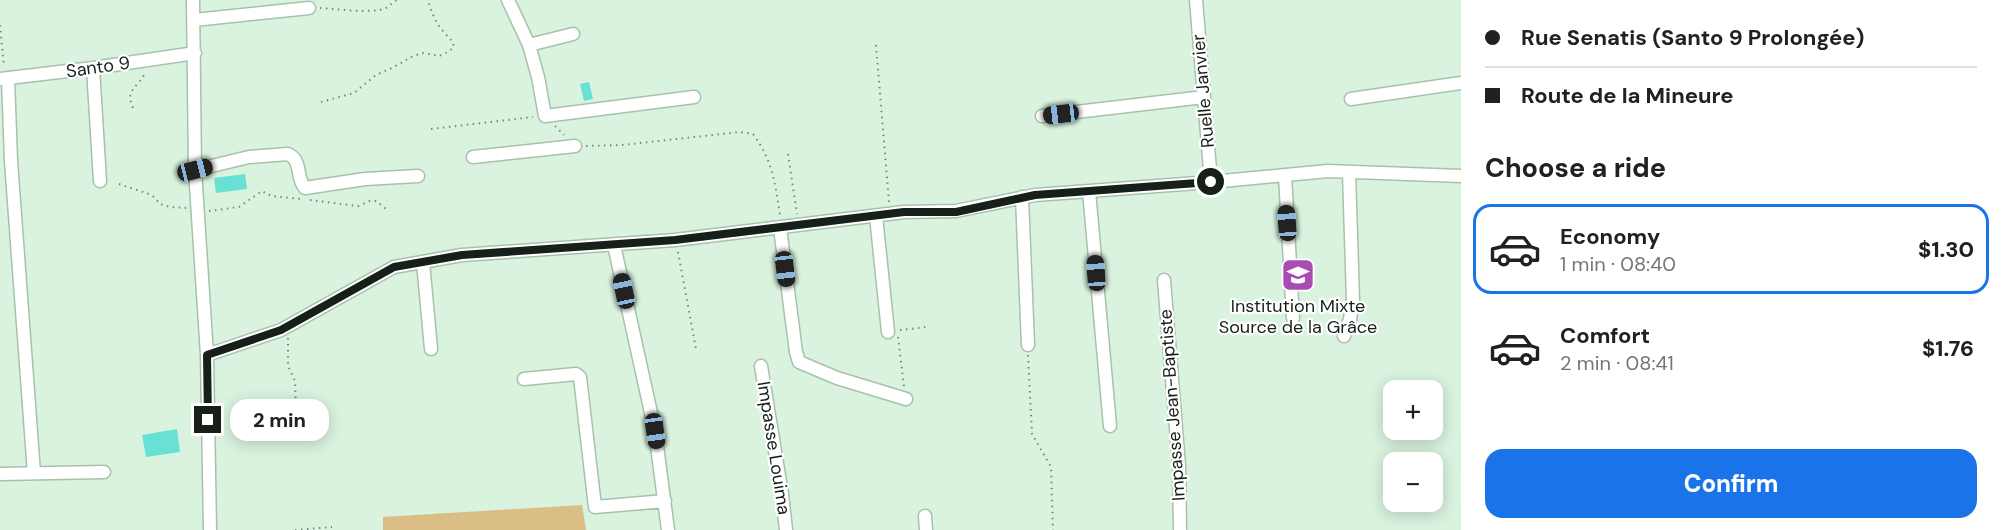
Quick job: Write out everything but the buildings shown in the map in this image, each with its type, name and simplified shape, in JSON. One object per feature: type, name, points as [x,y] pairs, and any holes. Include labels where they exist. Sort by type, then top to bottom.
[{"type":"street","points":[[193,0],[195,170],[207,355],[210,530]]},
{"type":"street","points":[[508,0],[529,45],[545,116],[694,97]]},
{"type":"street","name":"Ruelle Janvier","points":[[1196,0],[1211,182]]},
{"type":"street","points":[[194,20],[204,21],[309,8]]},
{"type":"street","points":[[529,45],[573,34]]},
{"type":"street","name":"Santo 9","points":[[5,78],[195,53]]},
{"type":"street","points":[[93,68],[100,181]]},
{"type":"street","points":[[5,78],[34,473]]},
{"type":"street","points":[[1351,99],[1461,83]]},
{"type":"street","points":[[1042,116],[1204,97]]},
{"type":"street","points":[[473,157],[574,146]]},
{"type":"street","points":[[195,170],[249,157],[288,154],[298,162],[301,184],[305,188],[365,179],[418,176]]},
{"type":"street","points":[[207,355],[288,327],[394,267],[462,255],[675,240],[890,214],[956,212],[1035,195],[1329,171],[1461,176]]},
{"type":"street","points":[[1344,336],[1353,300],[1349,172]]},
{"type":"street","points":[[1285,176],[1293,318]]},
{"type":"street","points":[[1089,191],[1110,426]]},
{"type":"street","points":[[1022,198],[1028,345]]},
{"type":"street","points":[[876,216],[888,332]]},
{"type":"street","points":[[781,228],[796,352],[800,362],[837,378],[906,399]]},
{"type":"street","points":[[614,245],[655,431],[668,530]]},
{"type":"street","points":[[423,262],[431,349]]},
{"type":"street","name":"Impasse Jean-Baptiste","points":[[1164,280],[1179,466],[1179,530]]},
{"type":"street","name":"Impasse Louima","points":[[761,366],[786,530]]},
{"type":"street","points":[[524,379],[576,374],[580,376],[595,507],[665,501]]},
{"type":"street","points":[[0,474],[104,472]]},
{"type":"street","points":[[925,516],[926,530]]},
{"type":"path","points":[[309,8],[373,11],[387,8],[397,0]]},
{"type":"path","points":[[321,102],[354,93],[376,75],[413,56],[423,53],[439,56],[454,47],[452,40],[435,19],[428,0]]},
{"type":"path","points":[[0,25],[5,78]]},
{"type":"path","points":[[876,45],[890,214]]},
{"type":"path","points":[[133,108],[129,98],[130,93],[144,75],[139,61]]},
{"type":"path","points":[[431,129],[545,116],[574,146],[622,145],[740,132],[753,134],[764,149],[773,173],[781,228]]},
{"type":"path","points":[[788,154],[799,226]]},
{"type":"path","points":[[119,184],[152,195],[160,204],[197,211],[239,207],[262,191],[271,196],[358,206],[376,201],[386,208]]},
{"type":"path","points":[[675,240],[696,349]]},
{"type":"path","points":[[288,327],[288,366],[295,381],[296,414]]},
{"type":"path","points":[[906,399],[897,331],[927,327]]},
{"type":"path","points":[[1028,345],[1032,434],[1051,467],[1053,530]]},
{"type":"path","points":[[296,530],[332,527]]},
{"type":"shaded area","points":[[582,505],[586,530],[383,530],[383,517]]},
{"type":"place","name":"Institution Mixte Source de la Grâce","points":[[1298,275]]},
{"type":"route","points":[[208,420],[207,355],[281,330],[394,267],[462,255],[675,240],[904,212],[956,212],[1035,195],[1211,182]]}]
